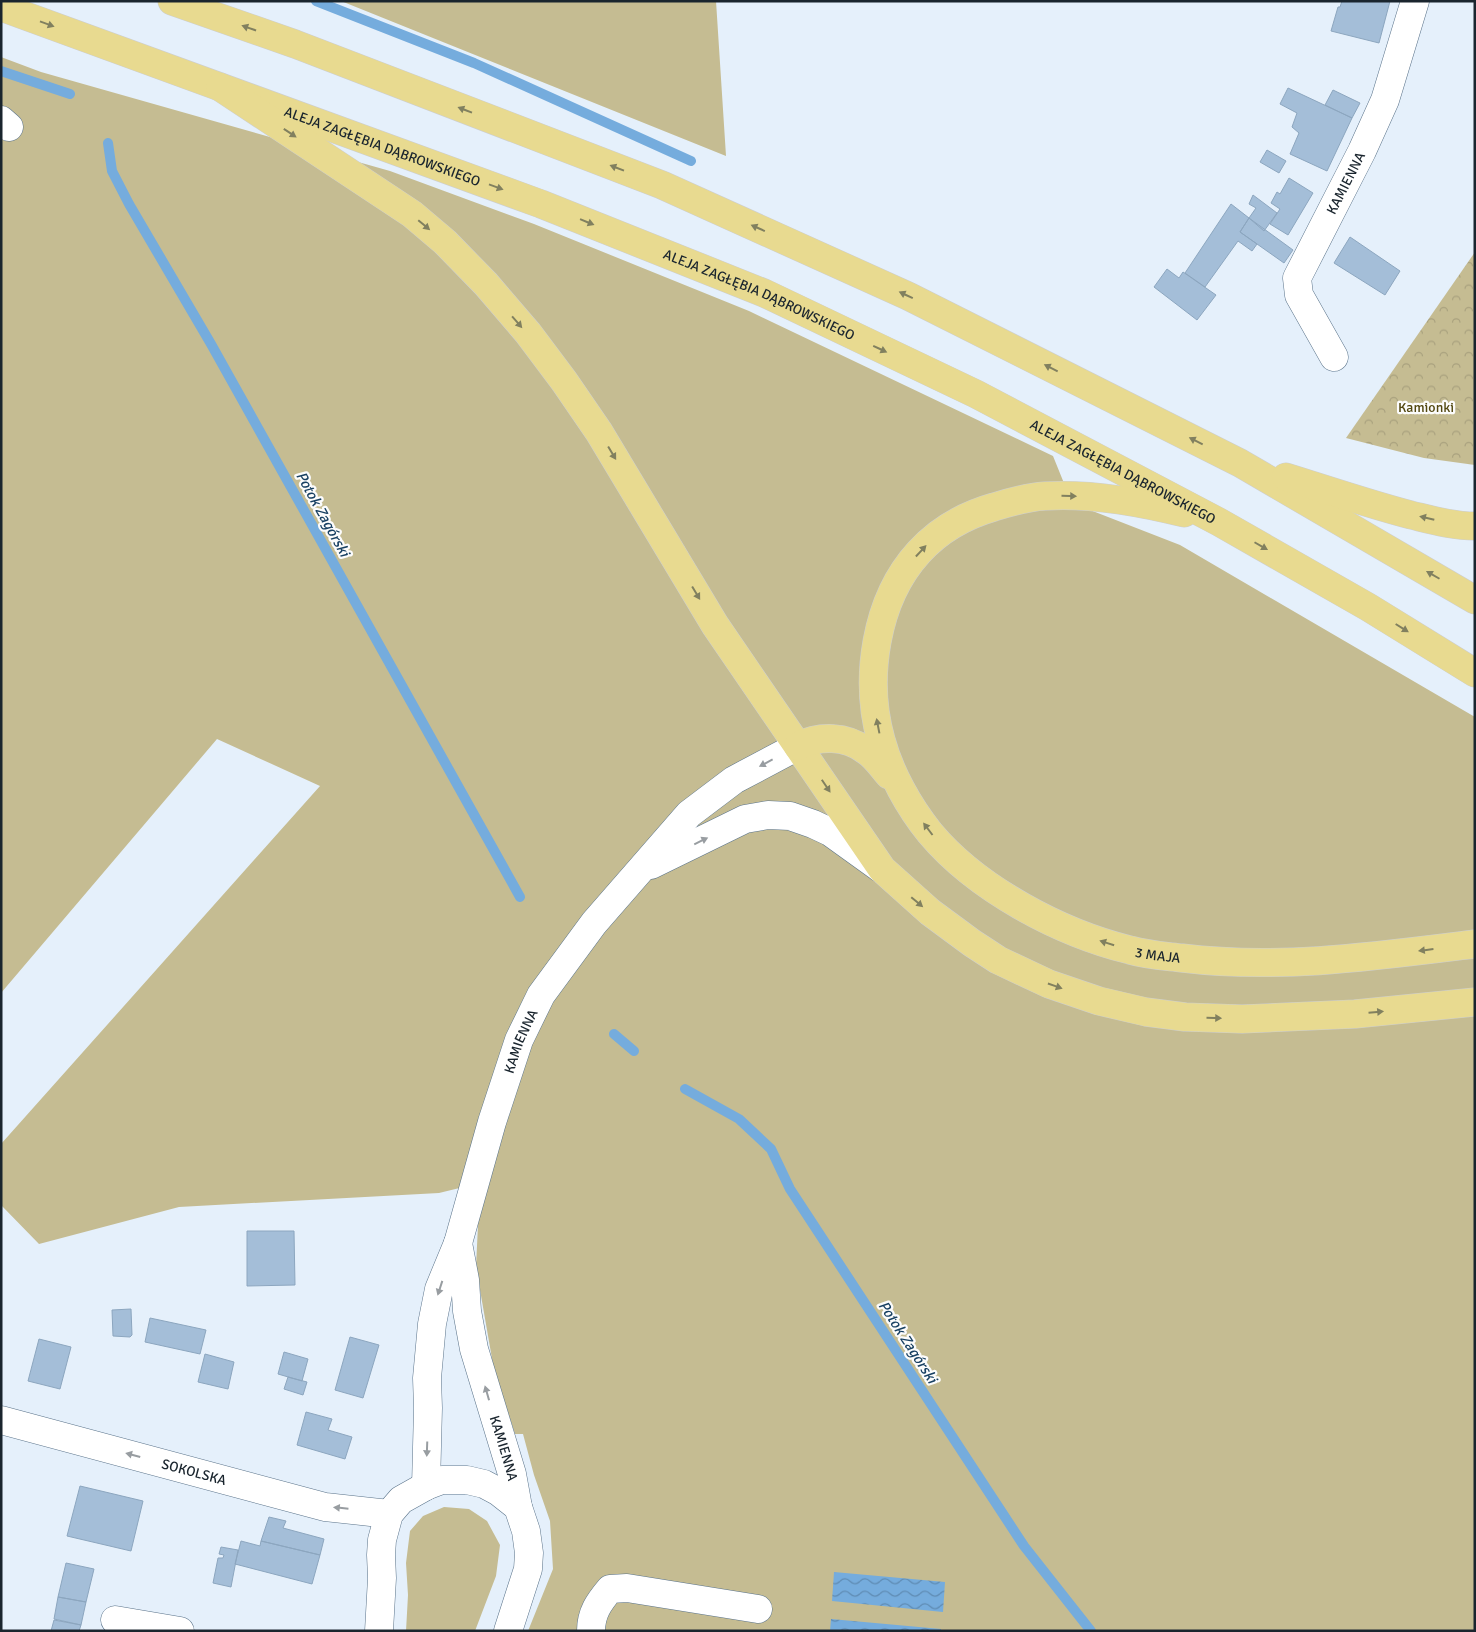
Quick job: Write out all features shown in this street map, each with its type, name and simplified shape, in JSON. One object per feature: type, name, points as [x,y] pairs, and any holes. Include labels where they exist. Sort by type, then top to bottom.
[{"type":"main road","points":[[172,1],[295,44],[662,185],[908,296],[1240,463],[1475,600]]},
{"type":"main road","name":"ALEJA ZAGŁĘBIA DĄBROWSKIEGO","points":[[1,7],[542,204],[764,293],[976,394],[1219,522],[1368,607],[1475,673]]},
{"type":"main road","points":[[220,87],[412,214],[445,242],[486,284],[528,334],[589,417],[715,625],[882,869],[930,912],[972,943],[998,960],[1049,984],[1099,1001],[1146,1012],[1185,1017],[1242,1019],[1356,1014],[1475,1002]]},
{"type":"main road","points":[[1240,463],[1426,519],[1464,526],[1475,526]]},
{"type":"main road","points":[[900,788],[882,742],[874,694],[874,667],[878,637],[885,612],[894,591],[904,571],[931,540],[948,527],[970,515],[1007,503],[1044,496],[1093,496],[1167,509],[1219,522]]},
{"type":"main road","points":[[798,746],[815,739],[847,740],[867,750],[900,788]]},
{"type":"main road","name":"3 MAJA","points":[[900,788],[931,834],[962,864],[987,884],[1021,906],[1062,927],[1131,950],[1204,961],[1299,962],[1343,960],[1475,944]]},
{"type":"street","name":"KAMIENNA","points":[[1334,357],[1299,295],[1297,278],[1362,151],[1385,100],[1415,1]]},
{"type":"street","name":"KAMIENNA","points":[[426,1486],[427,1378],[432,1324],[439,1289],[458,1243],[492,1122],[519,1040],[533,1010],[541,995],[594,923],[688,814],[734,780],[798,746]]},
{"type":"street","name":"KAMIENNA","points":[[641,870],[745,819],[768,816],[790,816],[814,824],[830,832],[882,869]]},
{"type":"street","name":"KAMIENNA","points":[[458,1243],[474,1349],[512,1474],[518,1507]]},
{"type":"street","name":"SOKOLSKA","points":[[1,1420],[325,1507],[389,1514]]},
{"type":"street","points":[[379,1631],[382,1578],[380,1556],[389,1514],[401,1500],[426,1486],[442,1480],[467,1480],[484,1484],[499,1492],[518,1507],[526,1531],[529,1552],[528,1569],[508,1631]]},
{"type":"street","points":[[591,1631],[591,1623],[597,1606],[610,1589],[627,1588],[758,1609]]},
{"type":"street","points":[[115,1620],[180,1631]]},
{"type":"green space","points":[[341,1],[716,1],[726,156]]},
{"type":"green space","points":[[1,57],[41,72],[390,171],[534,224],[749,311],[1053,456],[1072,503],[1180,545],[1475,717],[1475,1631],[528,1631],[553,1569],[550,1521],[534,1475],[523,1434],[515,1434],[494,1370],[476,1267],[480,1183],[439,1193],[179,1207],[39,1244],[1,1205],[1,1144],[320,786],[217,739],[1,993]]},
{"type":"green space","name":"Kamionki","points":[[1475,252],[1475,465],[1424,458],[1346,438]]},
{"type":"green space","points":[[444,1507],[469,1509],[487,1521],[500,1545],[496,1576],[475,1631],[406,1631],[408,1595],[406,1563],[410,1531],[423,1516]]},
{"type":"water","points":[[834,1572],[945,1582],[943,1612],[832,1601]]},
{"type":"water","points":[[831,1619],[941,1629],[941,1631],[830,1631]]},
{"type":"building","points":[[1342,1],[1390,1],[1379,43],[1331,31],[1338,7],[1340,7]]},
{"type":"building","points":[[1288,88],[1352,118],[1327,171],[1290,154],[1299,133],[1292,127],[1297,113],[1280,104]]},
{"type":"building","points":[[1333,90],[1360,103],[1352,118],[1325,105]]},
{"type":"building","points":[[1267,150],[1286,161],[1279,173],[1260,162]]},
{"type":"building","points":[[1289,178],[1313,193],[1288,235],[1270,224],[1280,209],[1271,203],[1277,192],[1280,194]]},
{"type":"building","points":[[1253,195],[1277,213],[1264,231],[1249,218],[1256,208],[1249,204]]},
{"type":"building","points":[[1231,204],[1249,218],[1240,232],[1257,244],[1252,251],[1238,241],[1205,287],[1185,273]]},
{"type":"building","points":[[1249,218],[1293,250],[1284,263],[1240,232]]},
{"type":"building","points":[[1350,237],[1400,271],[1385,295],[1334,263]]},
{"type":"building","points":[[1167,269],[1179,278],[1183,272],[1216,295],[1197,320],[1154,287]]},
{"type":"building","points":[[247,1231],[294,1231],[295,1285],[247,1286]]},
{"type":"building","points":[[131,1309],[132,1335],[130,1337],[113,1336],[112,1310]]},
{"type":"building","points":[[150,1318],[206,1330],[200,1354],[145,1342]]},
{"type":"building","points":[[350,1337],[379,1345],[363,1398],[335,1390]]},
{"type":"building","points":[[39,1339],[71,1347],[60,1389],[28,1381]]},
{"type":"building","points":[[284,1352],[308,1359],[302,1381],[278,1374]]},
{"type":"building","points":[[205,1354],[234,1362],[228,1389],[198,1382]]},
{"type":"building","points":[[288,1377],[307,1382],[303,1395],[284,1389]]},
{"type":"building","points":[[306,1412],[332,1419],[328,1430],[352,1437],[345,1459],[297,1445]]},
{"type":"building","points":[[80,1486],[143,1501],[131,1551],[67,1536]]},
{"type":"building","points":[[269,1517],[286,1521],[283,1528],[324,1539],[320,1555],[261,1541]]},
{"type":"building","points":[[241,1541],[260,1546],[261,1541],[320,1555],[312,1584],[235,1564]]},
{"type":"building","points":[[221,1547],[238,1550],[231,1587],[213,1583],[218,1558],[223,1558],[224,1555],[219,1554]]},
{"type":"building","points":[[66,1563],[94,1569],[86,1602],[58,1597]]},
{"type":"building","points":[[58,1597],[86,1602],[81,1625],[54,1619]]},
{"type":"building","points":[[54,1620],[81,1625],[79,1631],[51,1631]]},
{"type":"waterway","points":[[316,1],[474,63],[691,161]]},
{"type":"waterway","points":[[1,71],[70,94]]},
{"type":"waterway","name":"Potok Zagórski","points":[[108,143],[112,171],[129,204],[211,344],[520,897]]},
{"type":"waterway","name":"Potok Zagórski","points":[[614,1034],[634,1051]]},
{"type":"waterway","name":"Potok Zagórski","points":[[685,1089],[739,1119],[771,1149],[790,1189],[1024,1546],[1091,1631]]}]
